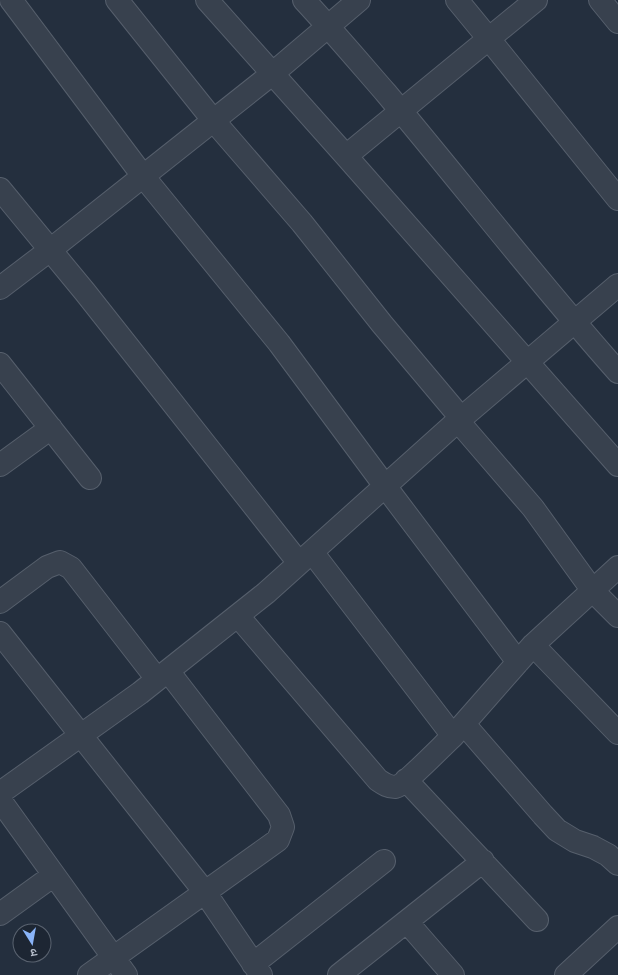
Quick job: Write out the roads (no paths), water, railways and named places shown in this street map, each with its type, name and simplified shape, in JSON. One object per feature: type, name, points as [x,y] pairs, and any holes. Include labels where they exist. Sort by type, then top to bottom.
[{"type":"street","points":[[11,0],[143,176],[279,343],[518,662]]},
{"type":"street","points":[[117,0],[213,120],[302,223],[382,324],[533,508],[593,590],[618,616]]},
{"type":"street","points":[[207,0],[618,465]]},
{"type":"street","points":[[304,0],[401,112],[618,372]]},
{"type":"street","points":[[0,288],[272,74],[358,0]]},
{"type":"street","points":[[457,0],[618,199]]},
{"type":"street","points":[[346,156],[536,0]]},
{"type":"street","points":[[600,0],[618,22]]},
{"type":"street","points":[[0,189],[160,385],[306,557],[458,730],[557,830],[575,841],[593,847],[608,855],[618,864]]},
{"type":"street","points":[[0,793],[162,675],[266,593],[460,419],[618,285]]},
{"type":"street","points":[[0,364],[90,478]]},
{"type":"street","points":[[0,465],[51,428]]},
{"type":"street","points":[[0,602],[47,567],[60,562],[71,568],[279,815],[283,827],[278,840],[204,891],[88,975]]},
{"type":"street","points":[[238,616],[378,780],[388,786],[396,787],[406,780],[458,730],[533,645],[618,566]]},
{"type":"street","points":[[0,633],[204,891],[257,970],[384,861]]},
{"type":"street","points":[[533,645],[618,733]]},
{"type":"street","points":[[406,780],[538,920]]},
{"type":"street","points":[[0,800],[126,975]]},
{"type":"street","points":[[339,975],[482,861]]},
{"type":"street","points":[[0,914],[54,875]]},
{"type":"street","points":[[407,922],[453,975]]},
{"type":"street","points":[[566,975],[618,927]]}]
